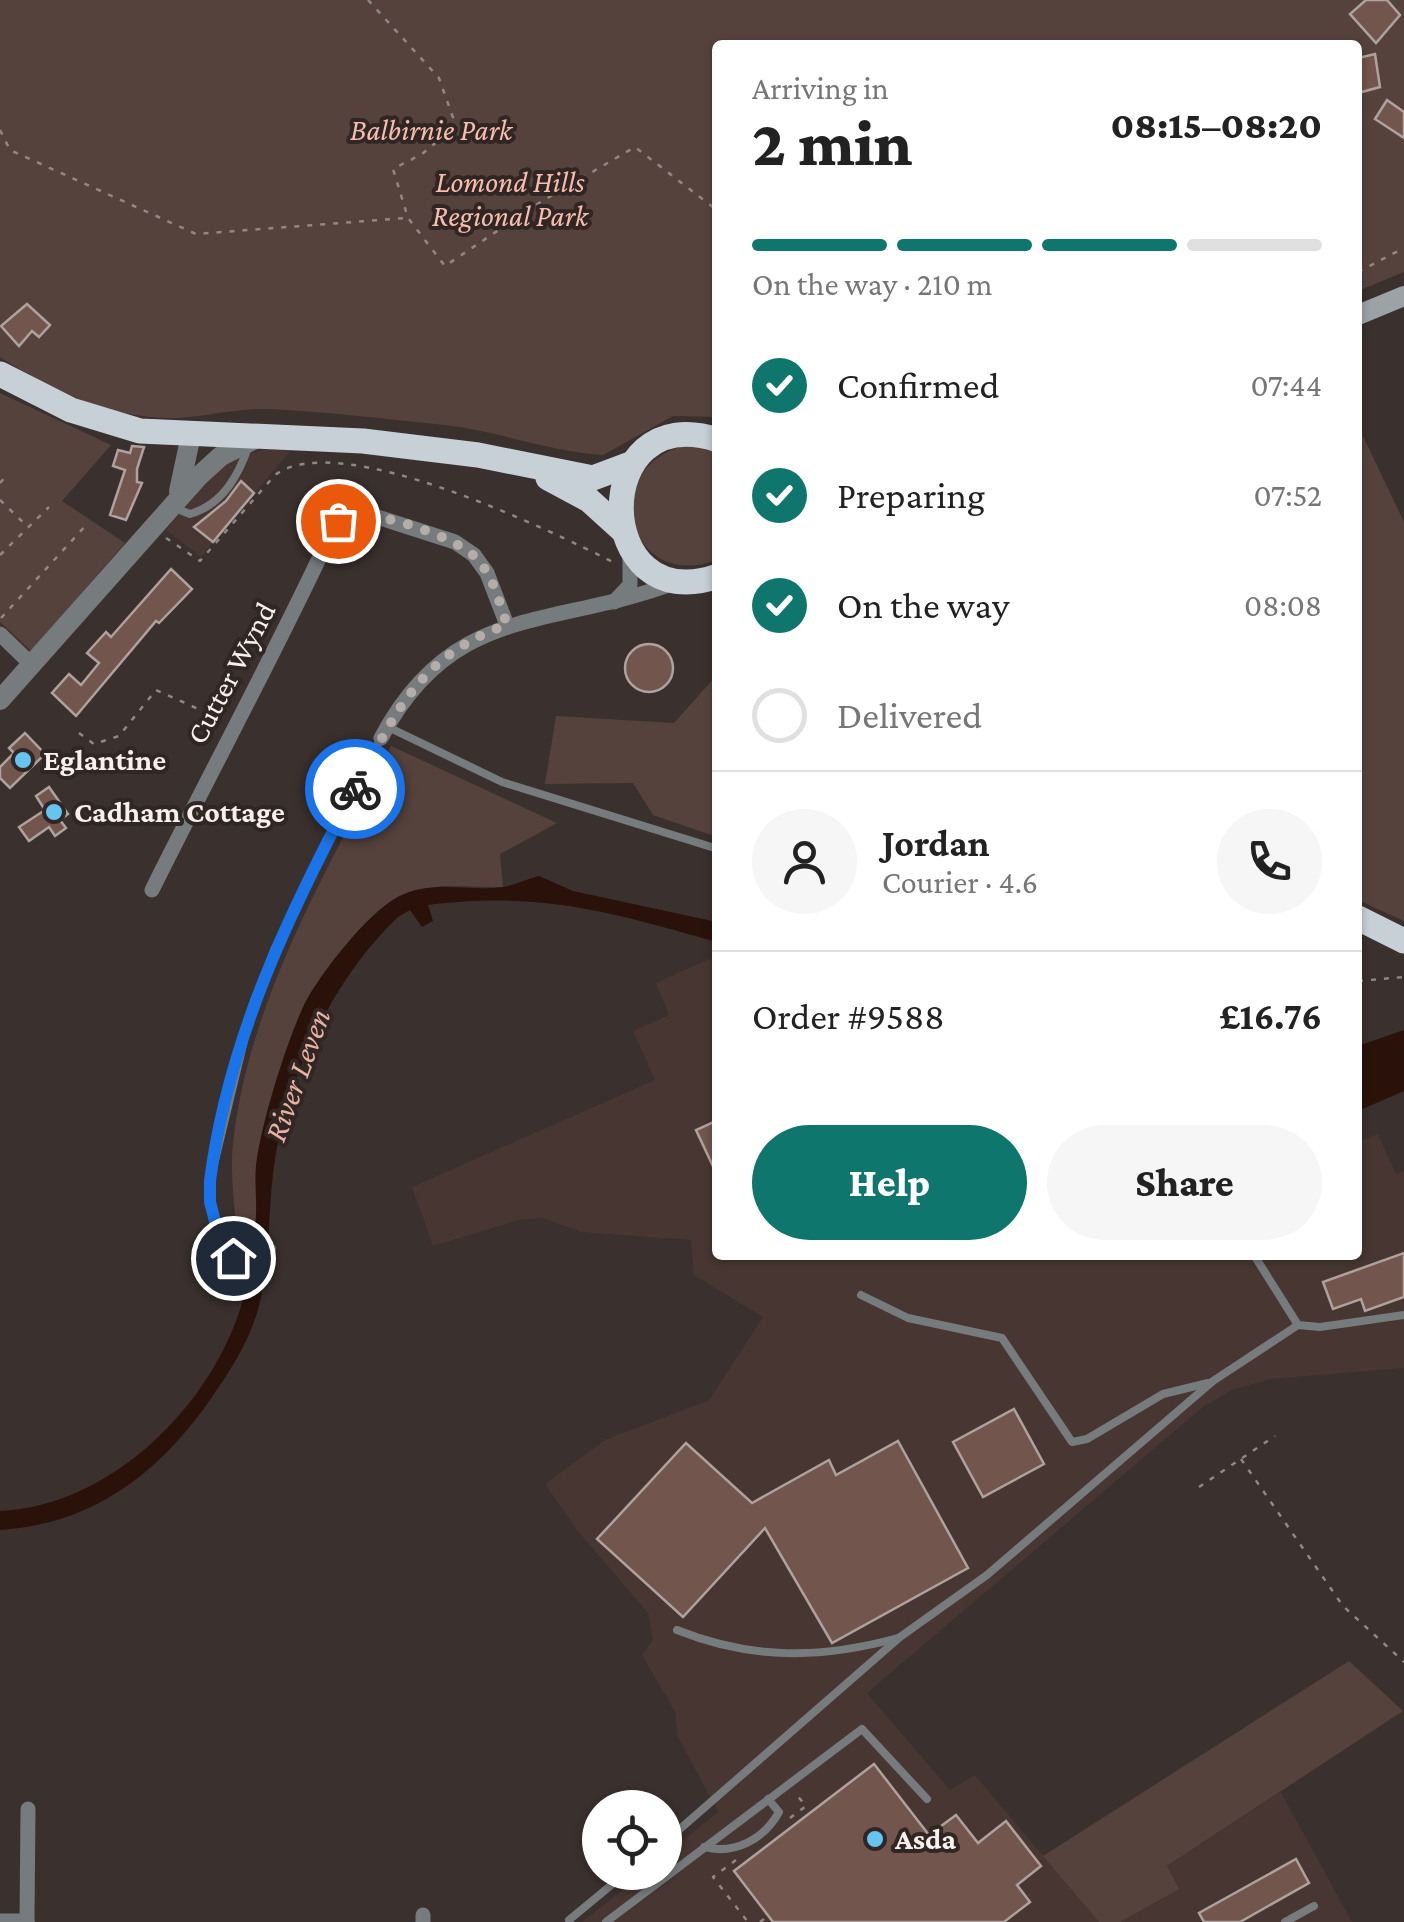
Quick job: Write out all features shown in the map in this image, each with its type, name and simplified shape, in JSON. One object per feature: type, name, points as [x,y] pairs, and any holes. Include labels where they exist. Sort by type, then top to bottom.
[{"type":"highway","points":[[0,374],[38,396],[104,422],[190,435],[380,443],[593,478],[633,463],[669,438],[692,434],[712,439]]},
{"type":"highway","points":[[625,538],[619,495],[633,463]]},
{"type":"highway","points":[[519,464],[589,500],[655,572],[702,580]]},
{"type":"highway","points":[[1362,920],[1404,941]]},
{"type":"main road","points":[[1362,313],[1404,296]]},
{"type":"street","points":[[172,504],[185,478],[190,435]]},
{"type":"street","points":[[0,700],[212,462],[261,437]]},
{"type":"street","name":"Cutter Wynd","points":[[152,890],[233,725],[262,680],[333,529],[344,516],[362,512],[446,538],[464,548],[487,573],[507,625]]},
{"type":"street","points":[[611,604],[630,585],[625,538]]},
{"type":"street","points":[[384,732],[426,671],[445,655],[507,625],[702,580]]},
{"type":"street","points":[[0,634],[32,665]]},
{"type":"street","points":[[0,1921],[27,1921],[28,1809]]},
{"type":"lane","points":[[172,504],[190,514],[208,507],[244,468],[250,444],[261,437]]},
{"type":"lane","points":[[272,1248],[241,1258],[224,1256],[210,1192],[214,1150],[241,1046],[274,950],[384,732],[502,782],[712,847]]},
{"type":"lane","points":[[1257,1260],[1298,1326]]},
{"type":"lane","points":[[861,1294],[908,1318],[1002,1338],[1072,1442],[1088,1440],[1163,1394],[1213,1381]]},
{"type":"lane","points":[[682,1827],[900,1638],[987,1574],[1213,1381],[1298,1326],[1320,1327],[1404,1314]]},
{"type":"lane","points":[[678,1630],[732,1648],[796,1656],[900,1638]]},
{"type":"lane","points":[[606,1922],[862,1729],[927,1799]]},
{"type":"lane","points":[[704,1847],[736,1848],[771,1826],[780,1812],[768,1799]]},
{"type":"lane","points":[[569,1920],[605,1890]]},
{"type":"lane","points":[[1285,1922],[1314,1906]]},
{"type":"path","points":[[368,0],[439,78],[456,126],[422,154],[394,170],[408,218],[445,266],[539,203],[636,146],[712,206]]},
{"type":"path","points":[[0,130],[10,150],[196,234],[265,232],[408,218]]},
{"type":"path","points":[[1362,270],[1404,248]]},
{"type":"path","points":[[0,483],[8,474]]},
{"type":"path","points":[[0,500],[28,527]]},
{"type":"path","points":[[0,556],[49,507]]},
{"type":"path","points":[[0,619],[88,523]]},
{"type":"path","points":[[79,733],[94,744],[113,740],[156,690],[233,725]]},
{"type":"path","points":[[1362,981],[1404,976]]},
{"type":"path","points":[[1199,1487],[1275,1436]]},
{"type":"path","points":[[1241,1460],[1343,1606],[1404,1662]]},
{"type":"path","points":[[788,1784],[806,1806],[791,1818]]},
{"type":"path","points":[[744,1854],[714,1877],[748,1922]]},
{"type":"path","points":[[760,1922],[768,1916]]},
{"type":"shaded area","points":[[268,448],[292,449],[201,557],[166,530],[215,472],[236,458]]},
{"type":"shaded area","points":[[712,960],[712,1260],[1362,1260],[1362,1140],[1378,1134],[1396,1174],[1404,1171],[1404,1368],[1271,1379],[1232,1390],[1203,1407],[867,1693],[950,1790],[975,1775],[1099,1922],[582,1922],[622,1890],[682,1890],[682,1841],[718,1812],[678,1737],[675,1712],[642,1655],[653,1640],[648,1613],[576,1529],[545,1484],[605,1440],[709,1400],[763,1317],[694,1275],[691,1240],[581,1232],[543,1218],[519,1220],[433,1246],[412,1187],[655,1080],[633,1031],[669,1015],[656,983]]},
{"type":"shaded area","points":[[1281,1792],[1352,1922],[1120,1922],[1178,1889],[1166,1867]]},
{"type":"green space","name":"Lomond Hills Regional Park","points":[[0,0],[1404,0],[1404,272],[1362,289],[1362,40],[712,40],[712,417],[673,416],[603,455],[465,428],[292,410],[155,418],[108,409],[62,392],[0,357]]},
{"type":"green space","points":[[0,393],[111,445],[62,501],[125,543],[31,651],[0,622]]},
{"type":"green space","points":[[1362,434],[1404,522],[1404,921],[1362,902]]},
{"type":"green space","points":[[689,445],[712,452],[712,561],[686,566],[661,559],[643,543],[634,522],[633,498],[641,475],[659,457]]},
{"type":"green space","points":[[712,681],[712,835],[653,815],[633,783],[545,784],[556,716],[674,723]]},
{"type":"green space","points":[[391,746],[557,823],[500,854],[503,887],[441,886],[398,896],[304,1005],[262,1133],[256,1167],[256,1223],[236,1227],[233,1143],[255,1038],[294,938]]},
{"type":"green space","points":[[1349,1661],[1403,1711],[1167,1866],[1179,1889],[1120,1922],[1099,1922],[1043,1856]]},
{"type":"water","name":"River Leven","points":[[539,876],[573,891],[712,921],[712,941],[609,913],[541,903],[469,901],[428,905],[433,921],[422,927],[410,910],[398,917],[376,939],[339,990],[298,1074],[276,1155],[259,1306],[245,1343],[225,1378],[168,1451],[120,1490],[65,1518],[0,1530],[0,1511],[41,1505],[81,1491],[118,1470],[182,1412],[208,1377],[243,1300],[243,1270],[256,1218],[259,1148],[282,1062],[304,1005],[345,945],[386,905],[410,892],[436,887],[503,887]]},
{"type":"water","points":[[1404,1030],[1404,1091],[1362,1109],[1362,1045]]},
{"type":"building","points":[[1366,0],[1387,0],[1400,15],[1376,43],[1350,14]]},
{"type":"building","points":[[1375,54],[1380,87],[1362,92],[1362,57]]},
{"type":"building","points":[[1387,100],[1404,112],[1404,138],[1375,119]]},
{"type":"building","points":[[27,304],[50,325],[39,337],[32,331],[19,346],[1,326]]},
{"type":"building","points":[[132,446],[144,447],[137,469],[137,482],[142,483],[126,520],[110,515],[125,470],[113,466],[118,450],[130,453]]},
{"type":"building","points":[[241,481],[254,493],[213,542],[194,527],[226,501]]},
{"type":"building","points":[[171,569],[192,589],[159,623],[156,621],[76,716],[52,693],[69,674],[81,685],[99,663],[87,653],[106,632],[111,637]]},
{"type":"building","points":[[649,644],[666,651],[673,668],[666,685],[649,692],[632,685],[625,668],[632,651]]},
{"type":"building","name":"Eglantine","points":[[25,733],[45,754],[10,788],[0,778],[0,767],[14,753],[9,748]]},
{"type":"building","name":"Cadham Cottage","points":[[49,787],[68,814],[60,820],[66,828],[55,836],[49,827],[29,841],[19,827],[45,810],[36,796]]},
{"type":"building","points":[[712,1123],[712,1164],[696,1130]]},
{"type":"building","points":[[1404,1253],[1404,1297],[1365,1311],[1361,1299],[1333,1309],[1323,1282]]},
{"type":"building","points":[[1014,1409],[1044,1464],[983,1497],[953,1442]]},
{"type":"building","points":[[898,1441],[968,1568],[832,1643],[765,1528],[683,1617],[597,1539],[686,1443],[752,1503],[829,1460],[836,1475]]},
{"type":"building","name":"Asda","points":[[874,1764],[929,1835],[956,1815],[978,1843],[1006,1821],[1041,1866],[1017,1885],[1030,1902],[1004,1922],[773,1922],[734,1871]]},
{"type":"building","points":[[1296,1859],[1309,1883],[1240,1922],[1204,1922],[1199,1913]]},
{"type":"way so far","points":[[338,521],[362,512],[455,542],[474,556],[487,573],[507,625],[445,655],[426,671],[388,726],[355,789]]},
{"type":"place","name":"Eglantine","points":[[23,760]]},
{"type":"place","name":"Cadham Cottage","points":[[54,812]]},
{"type":"place","name":"Asda","points":[[875,1839]]},
{"type":"route","points":[[233,1258],[224,1256],[210,1202],[210,1181],[214,1150],[241,1046],[274,950],[355,789]]},
{"type":"park label","name":"Balbirnie Park","points":[[431,130]]}]
